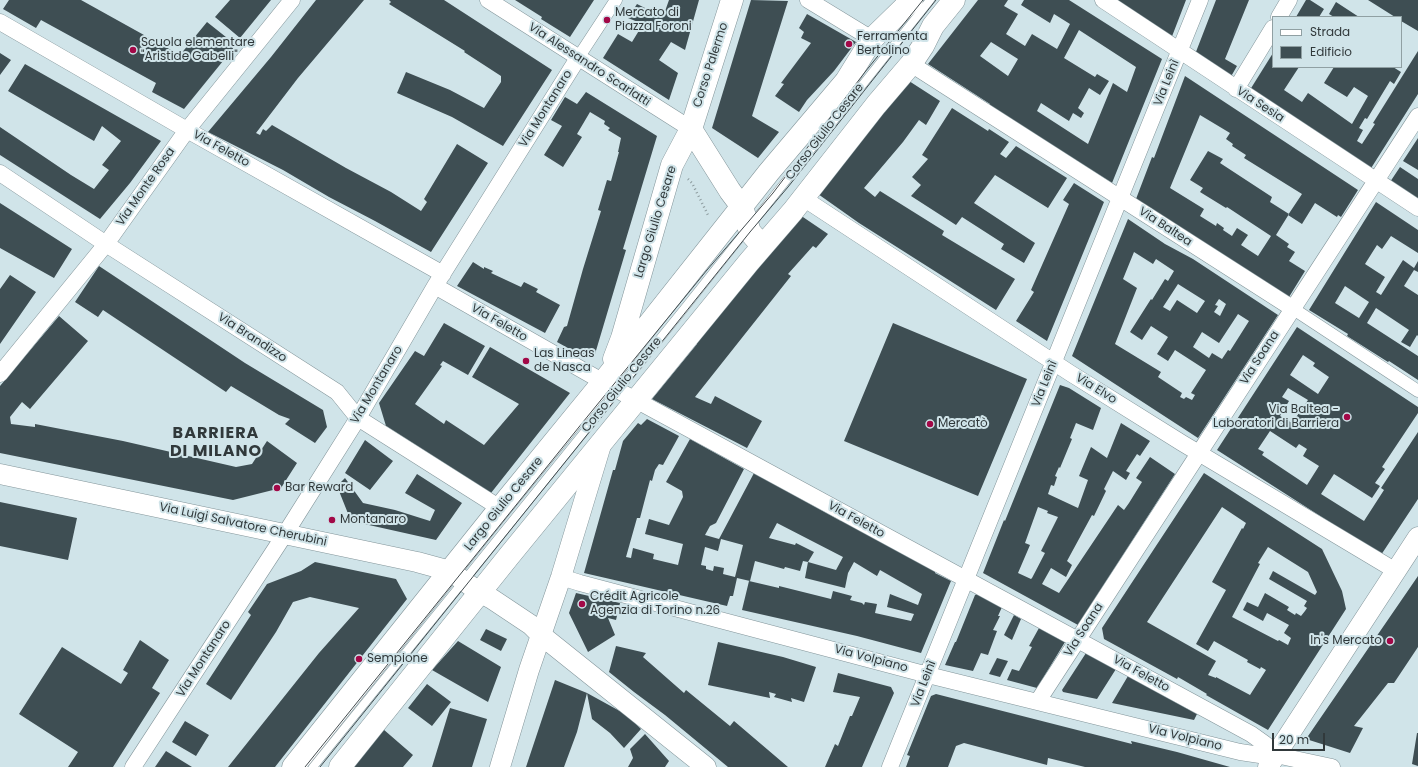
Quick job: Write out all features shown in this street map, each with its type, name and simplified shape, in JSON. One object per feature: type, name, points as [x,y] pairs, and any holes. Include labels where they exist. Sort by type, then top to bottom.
[{"type":"main road","name":"Corso Palermo","points":[[691,129],[732,0]]},
{"type":"main road","name":"Corso Giulio Cesare","points":[[742,207],[768,172],[846,81],[872,39],[912,0]]},
{"type":"main road","name":"Corso Giulio Cesare","points":[[803,198],[876,105],[911,64],[923,46],[933,26],[954,0]]},
{"type":"main road","name":"Largo Giulio Cesare","points":[[464,581],[602,441],[616,383],[622,338],[672,165],[691,129]]},
{"type":"main road","points":[[691,129],[730,191],[742,207],[750,232],[762,246]]},
{"type":"main road","name":"Largo Giulio Cesare","points":[[464,581],[500,508],[616,383],[762,246],[803,198]]},
{"type":"main road","name":"Largo Giulio Cesare","points":[[616,383],[742,207]]},
{"type":"main road","name":"Corso Giulio Cesare","points":[[293,767],[464,581]]},
{"type":"main road","name":"Corso Giulio Cesare","points":[[340,767],[464,581]]},
{"type":"street","name":"Via Monte Rosa","points":[[0,374],[106,244],[187,130],[292,0]]},
{"type":"street","name":"Via Alessandro Scarlatti","points":[[488,0],[691,129]]},
{"type":"street","name":"Via Montanaro","points":[[133,767],[285,534],[358,418],[439,280],[616,0]]},
{"type":"street","points":[[808,0],[872,39]]},
{"type":"street","name":"Via Sesia","points":[[1103,0],[1418,208]]},
{"type":"street","name":"Via Leinì","points":[[890,767],[1200,0]]},
{"type":"street","points":[[1280,16],[1290,0]]},
{"type":"street","name":"Via Feletto","points":[[0,22],[187,130],[616,383],[965,579],[1251,734],[1265,744],[1272,761]]},
{"type":"street","points":[[1236,89],[1272,30]]},
{"type":"street","name":"Via Baltea","points":[[911,64],[1292,308],[1418,391]]},
{"type":"street","name":"Via Soana","points":[[1038,701],[1198,452],[1418,116]]},
{"type":"street","name":"Via Brandizzo","points":[[0,173],[106,244],[336,392],[358,418],[500,508]]},
{"type":"street","name":"Via Elvo","points":[[803,198],[1054,362],[1198,452],[1396,572]]},
{"type":"street","name":"Largo Giulio Cesare","points":[[500,767],[541,635],[561,577],[602,441]]},
{"type":"street","name":"Via Luigi Salvatore Cherubini","points":[[0,474],[428,565],[464,581]]},
{"type":"street","points":[[1272,761],[1418,537]]},
{"type":"street","name":"Via Volpiano","points":[[561,577],[928,675],[1240,752],[1260,755],[1272,761],[1332,767]]},
{"type":"street","points":[[464,581],[531,625],[694,763]]},
{"type":"lane","name":"Corso Giulio Cesare","points":[[313,767],[464,581],[616,383],[748,228],[930,0]]},
{"type":"path","points":[[672,165],[681,170],[692,183],[709,217]]},
{"type":"building","name":"Scuola elementare \"Aristide Gabelli\"","points":[[9,0],[81,0],[180,55],[207,22],[236,45],[184,109],[152,92],[156,83],[41,20],[36,28],[3,9]]},
{"type":"building","points":[[230,0],[271,0],[240,38],[215,17]]},
{"type":"building","points":[[316,0],[364,0],[298,78],[256,133],[260,135],[263,129],[266,131],[272,125],[391,192],[421,211],[427,202],[424,199],[457,144],[488,163],[431,252],[329,197],[283,170],[208,132],[271,57]]},
{"type":"building","points":[[389,0],[444,0],[552,70],[503,146],[452,117],[397,93],[406,72],[450,90],[484,108],[501,82],[501,76],[464,52],[465,51],[389,4],[391,2]]},
{"type":"building","points":[[515,0],[594,0],[570,37],[541,19],[542,17]]},
{"type":"building","points":[[669,0],[699,0],[685,50],[671,42],[659,60],[678,73],[669,100],[603,58],[618,34],[632,42],[643,24],[628,18],[637,4],[663,17]]},
{"type":"building","points":[[751,0],[788,1],[752,116],[779,132],[758,158],[712,128]]},
{"type":"building","points":[[978,0],[1008,0],[1004,6],[1018,14],[1006,34],[1025,46],[1032,34],[1057,49],[1070,24],[1054,14],[1050,23],[1021,5],[1024,0],[1069,0],[1162,59],[1112,183],[990,106],[990,104],[928,64]],"holes":[[[1079,30],[1136,67],[1127,92],[1113,83],[1088,144],[1037,111],[1041,103],[1069,121],[1073,113],[1081,118],[1084,113],[1078,108],[1089,88],[1100,95],[1109,81],[1097,74],[1095,77],[1064,58]],[[991,42],[1018,59],[1008,76],[980,56]]]},
{"type":"building","points":[[1106,0],[1186,0],[1171,39]]},
{"type":"building","points":[[1216,0],[1249,0],[1225,59],[1237,66],[1229,80],[1194,57]]},
{"type":"building","points":[[1306,0],[1310,0],[1324,9],[1320,16],[1297,16]]},
{"type":"building","points":[[1368,0],[1418,0],[1418,31],[1402,22],[1402,16],[1393,16]]},
{"type":"building","points":[[1336,2],[1357,16],[1332,16],[1329,14]]},
{"type":"building","points":[[807,14],[856,42],[834,71],[807,100],[799,112],[775,96],[784,84],[781,83],[811,43],[801,38],[804,32],[799,28]]},
{"type":"building","points":[[1418,51],[1418,94],[1368,173],[1248,93],[1272,55],[1272,68],[1298,68],[1284,90],[1302,102],[1308,93],[1352,124],[1368,96],[1354,87],[1347,97],[1324,83],[1333,68],[1395,68],[1401,72],[1394,84],[1390,81],[1367,119],[1365,118],[1359,128],[1363,130],[1357,141],[1362,144],[1375,124],[1373,123]]},
{"type":"building","points":[[0,53],[11,60],[0,75]]},
{"type":"building","points":[[25,64],[161,141],[130,183],[100,219],[0,155],[0,127],[94,189],[109,170],[102,165],[121,141],[102,126],[94,141],[8,91]]},
{"type":"building","points":[[1185,76],[1358,190],[1341,217],[1338,215],[1337,217],[1315,203],[1302,224],[1288,215],[1276,235],[1289,244],[1287,247],[1295,252],[1289,261],[1305,271],[1289,297],[1136,199],[1152,157],[1154,158]],"holes":[[[1200,115],[1230,133],[1226,139],[1233,144],[1232,146],[1246,155],[1244,158],[1302,194],[1289,214],[1270,202],[1272,197],[1220,163],[1223,159],[1208,151],[1190,180],[1203,188],[1200,192],[1226,208],[1227,207],[1271,236],[1258,256],[1241,245],[1248,235],[1237,228],[1232,236],[1223,230],[1224,228],[1217,223],[1216,226],[1200,216],[1204,209],[1170,188]]]},
{"type":"building","points":[[909,81],[940,101],[926,125],[919,120],[903,142],[864,188],[875,197],[880,191],[944,231],[942,235],[1015,279],[996,310],[859,223],[818,194]]},
{"type":"building","points":[[586,92],[657,136],[623,249],[626,250],[595,354],[586,358],[557,342],[564,327],[567,326],[601,211],[598,210],[607,180],[611,181],[619,152],[621,138],[608,130],[610,128],[604,124],[605,121],[590,112],[577,134],[582,137],[563,167],[544,155],[562,126],[551,120],[565,97],[577,104]]},
{"type":"building","points":[[952,108],[988,131],[989,129],[1009,142],[1000,154],[1006,158],[1016,146],[1067,178],[1048,208],[995,175],[974,203],[1035,243],[1024,263],[1001,249],[1004,244],[962,217],[956,225],[911,196],[921,185],[912,177],[928,159],[922,155]]},
{"type":"building","points":[[1418,138],[1418,170],[1403,161]]},
{"type":"building","points":[[1400,167],[1418,179],[1418,205],[1388,185]]},
{"type":"building","points":[[1074,183],[1104,202],[1047,341],[1016,321],[1034,292],[1031,290],[1069,204],[1063,200]]},
{"type":"building","points":[[1376,202],[1418,230],[1418,253],[1391,236],[1382,249],[1377,245],[1365,264],[1385,277],[1376,292],[1381,295],[1403,260],[1414,268],[1418,261],[1418,272],[1414,270],[1404,286],[1418,295],[1418,336],[1417,335],[1410,347],[1401,342],[1409,330],[1376,308],[1367,323],[1418,356],[1418,380],[1347,336],[1348,334],[1309,310]],"holes":[[[1345,286],[1369,302],[1359,318],[1335,303]]]},
{"type":"building","points":[[0,203],[72,249],[54,278],[0,248]]},
{"type":"building","points":[[797,213],[828,234],[816,248],[813,246],[788,274],[791,276],[695,397],[711,404],[715,396],[762,421],[747,448],[652,399],[697,344],[695,342]]},
{"type":"building","points":[[1128,219],[1165,244],[1193,259],[1278,315],[1198,438],[1072,356]],"holes":[[[1134,252],[1153,264],[1156,259],[1174,271],[1168,281],[1165,279],[1130,332],[1142,340],[1151,326],[1168,337],[1157,354],[1168,361],[1175,350],[1206,370],[1191,393],[1195,395],[1192,400],[1186,397],[1184,399],[1180,397],[1182,393],[1158,377],[1161,372],[1115,344],[1137,288],[1123,279]],[[1178,284],[1205,301],[1197,313],[1177,300],[1170,311],[1163,307]],[[1219,299],[1226,304],[1220,316],[1214,312],[1218,306],[1215,305]],[[1238,314],[1249,321],[1230,351],[1228,350],[1222,359],[1212,353],[1209,358],[1193,347],[1202,332],[1219,343]]]},
{"type":"building","points":[[473,262],[484,269],[484,267],[493,271],[491,273],[521,287],[524,282],[538,289],[536,292],[560,305],[545,333],[457,286]]},
{"type":"building","points":[[99,266],[245,363],[323,410],[327,427],[315,443],[285,424],[290,419],[279,415],[231,386],[226,392],[103,310],[98,317],[75,302]]},
{"type":"building","points":[[10,275],[36,292],[0,344],[0,289]]},
{"type":"building","points":[[59,316],[88,341],[30,409],[22,402],[10,417],[11,424],[35,427],[35,424],[123,441],[236,467],[252,464],[267,441],[297,463],[281,488],[233,500],[0,453],[0,386]]},
{"type":"building","points":[[444,323],[485,346],[468,375],[443,361],[440,365],[442,366],[415,404],[444,424],[446,420],[484,445],[519,404],[472,377],[490,347],[570,393],[491,493],[386,426],[379,403],[415,351],[424,356]]},
{"type":"building","name":"Mercatò","points":[[893,323],[1027,379],[978,496],[844,441]]},
{"type":"building","points":[[1297,327],[1418,407],[1418,413],[1382,467],[1385,469],[1375,483],[1380,486],[1372,498],[1334,474],[1321,494],[1364,521],[1384,490],[1381,488],[1418,432],[1418,499],[1381,555],[1217,450]],"holes":[[[1303,355],[1315,363],[1313,366],[1329,377],[1318,394],[1290,375]],[[1288,388],[1308,400],[1292,423],[1280,416],[1289,401],[1282,397]],[[1270,431],[1296,448],[1299,444],[1307,449],[1303,456],[1319,466],[1307,485],[1262,455],[1264,452],[1258,449]]]},
{"type":"building","points":[[1060,385],[1069,388],[1101,408],[1093,430],[1076,423],[1070,438],[1072,439],[1060,468],[1059,467],[1055,476],[1057,477],[1054,486],[1051,485],[1048,494],[1078,508],[1088,480],[1079,476],[1091,447],[1107,458],[1121,423],[1150,441],[1140,456],[1137,454],[1126,471],[1130,473],[1126,480],[1113,471],[1104,489],[1106,491],[1094,516],[1092,515],[1067,561],[1072,565],[1066,577],[1051,568],[1042,584],[1059,593],[1118,505],[1124,510],[1129,503],[1142,482],[1136,478],[1150,457],[1175,474],[1078,625],[983,573],[1004,520],[1005,521]],"holes":[[[1038,507],[1048,511],[1047,513],[1058,517],[1041,551],[1045,553],[1031,579],[1018,573],[1030,545],[1025,543]]]},
{"type":"building","points":[[647,419],[679,436],[663,465],[659,464],[655,470],[652,481],[650,480],[640,518],[637,518],[626,557],[631,558],[633,548],[654,554],[653,559],[678,565],[683,544],[645,534],[649,519],[669,525],[683,497],[682,491],[666,482],[690,439],[744,469],[716,523],[710,526],[705,535],[719,539],[754,473],[841,521],[842,520],[935,570],[935,573],[951,581],[921,653],[857,636],[742,610],[749,581],[779,588],[779,586],[831,599],[833,591],[852,596],[850,600],[862,603],[864,605],[865,602],[877,604],[875,613],[911,621],[914,614],[887,607],[890,594],[918,605],[922,594],[880,570],[877,576],[854,562],[848,573],[845,588],[805,578],[808,562],[803,561],[800,571],[785,567],[784,569],[755,561],[750,581],[737,578],[733,596],[730,596],[727,606],[584,573],[613,470],[615,470],[623,441],[638,423],[641,425]],"holes":[[[777,523],[843,557],[836,570],[808,562],[814,552],[796,543],[795,545],[769,538]],[[721,539],[743,545],[735,577],[723,574],[724,568],[714,566],[713,571],[706,569],[706,566],[701,565],[705,547],[718,551]]]},
{"type":"building","points":[[365,440],[393,461],[370,490],[345,473]]},
{"type":"building","points":[[1204,473],[1322,549],[1342,591],[1346,609],[1268,730],[1206,695],[1207,694],[1178,677],[1177,679],[1104,639],[1102,628]],"holes":[[[1222,507],[1246,523],[1212,582],[1226,590],[1196,644],[1208,651],[1214,641],[1248,660],[1247,662],[1260,669],[1261,667],[1266,670],[1250,695],[1216,677],[1208,675],[1216,661],[1147,622]],[[1268,547],[1308,572],[1317,592],[1315,595],[1273,571],[1269,579],[1307,601],[1304,606],[1307,608],[1301,616],[1296,613],[1295,615],[1287,610],[1289,607],[1265,593],[1258,607],[1247,602],[1243,610],[1263,621],[1267,613],[1289,625],[1284,633],[1291,638],[1288,645],[1232,617],[1260,564],[1258,563]]]},
{"type":"building","points":[[417,474],[462,503],[436,540],[351,521],[337,486],[345,478],[363,503],[395,510],[430,521],[435,510],[405,493]]},
{"type":"building","points":[[0,502],[77,518],[68,560],[0,546]]},
{"type":"building","points":[[315,562],[396,579],[407,599],[275,767],[228,767],[319,653],[359,608],[310,597],[293,602],[276,632],[231,700],[206,684],[251,615],[248,612],[267,584],[301,571]]},
{"type":"building","points":[[1418,576],[1418,647],[1394,683],[1388,683],[1354,726],[1363,728],[1350,753],[1306,739]]},
{"type":"building","points":[[576,593],[620,603],[616,620],[608,618],[615,635],[588,652],[569,613]]},
{"type":"building","points":[[977,594],[1002,607],[998,616],[1000,616],[993,630],[997,631],[988,655],[981,653],[973,671],[945,665],[975,595]]},
{"type":"building","points":[[1014,615],[1021,619],[1012,640],[1004,635]]},
{"type":"building","points":[[1039,628],[1065,642],[1037,688],[1007,680],[1012,669],[1019,671],[1032,647],[1029,646]]},
{"type":"building","points":[[486,629],[507,639],[501,651],[480,640]]},
{"type":"building","points":[[140,640],[169,660],[152,688],[160,693],[113,767],[68,767],[78,752],[19,714],[62,647],[121,684],[128,673],[123,670]]},
{"type":"building","points":[[458,641],[501,667],[488,702],[432,670]]},
{"type":"building","points":[[718,642],[783,657],[816,667],[804,702],[791,698],[792,702],[774,697],[776,694],[769,692],[770,698],[708,685]]},
{"type":"building","points":[[616,646],[646,653],[643,657],[684,693],[686,690],[730,726],[734,721],[788,767],[728,767],[665,715],[609,672]]},
{"type":"building","points":[[1086,653],[1116,669],[1097,699],[1063,692],[1062,690]]},
{"type":"building","points":[[997,658],[1008,661],[1000,677],[989,674]]},
{"type":"building","points":[[838,673],[891,687],[894,693],[862,767],[825,767],[835,744],[838,746],[850,716],[852,716],[860,697],[833,692]]},
{"type":"building","points":[[1128,676],[1197,714],[1194,720],[1112,703]]},
{"type":"building","points":[[555,680],[587,693],[577,732],[564,767],[526,767]]},
{"type":"building","points":[[427,684],[451,702],[432,726],[408,708]]},
{"type":"building","points":[[587,693],[627,715],[641,729],[624,748],[610,733],[592,719]]},
{"type":"building","points":[[936,694],[1132,744],[1131,741],[1177,752],[1230,767],[1085,767],[1048,758],[1047,765],[964,743],[956,746],[948,767],[906,767],[910,756],[907,755],[931,696]]},
{"type":"building","points":[[450,708],[487,719],[472,767],[432,767]]},
{"type":"building","points":[[185,721],[209,735],[196,756],[172,742]]},
{"type":"building","points":[[383,729],[413,755],[403,767],[352,767]]},
{"type":"building","points":[[1418,733],[1418,766],[1412,764]]},
{"type":"building","points":[[645,734],[669,761],[665,767],[628,767],[633,758],[630,749]]},
{"type":"building","points":[[166,751],[192,767],[155,767]]},
{"type":"tram line","points":[[305,767],[583,422],[707,270],[773,193],[865,72],[923,0]]},
{"type":"tram line","points":[[320,767],[750,232],[788,187],[936,0]]},
{"type":"place","name":"Mercato di Piazza Foroni","points":[[607,20]]},
{"type":"place","name":"Ferramenta Bertolino","points":[[849,44]]},
{"type":"place","name":"Scuola elementare \"Aristide Gabelli\"","points":[[133,50]]},
{"type":"place","name":"Las Lineas de Nasca","points":[[526,361]]},
{"type":"place","name":"Via Baltea - Laboratori di Barriera","points":[[1347,417]]},
{"type":"place","name":"Mercatò","points":[[930,424]]},
{"type":"place","name":"Bar Reward","points":[[277,488]]},
{"type":"place","name":"Montanaro","points":[[332,520]]},
{"type":"place","name":"Crédit Agricole Agenzia di Torino n.26","points":[[582,604]]},
{"type":"place","name":"In's Mercato","points":[[1390,641]]},
{"type":"place","name":"Sempione","points":[[359,659]]},
{"type":"district","name":"BARRIERA DI MILANO","points":[[216,443]]}]
